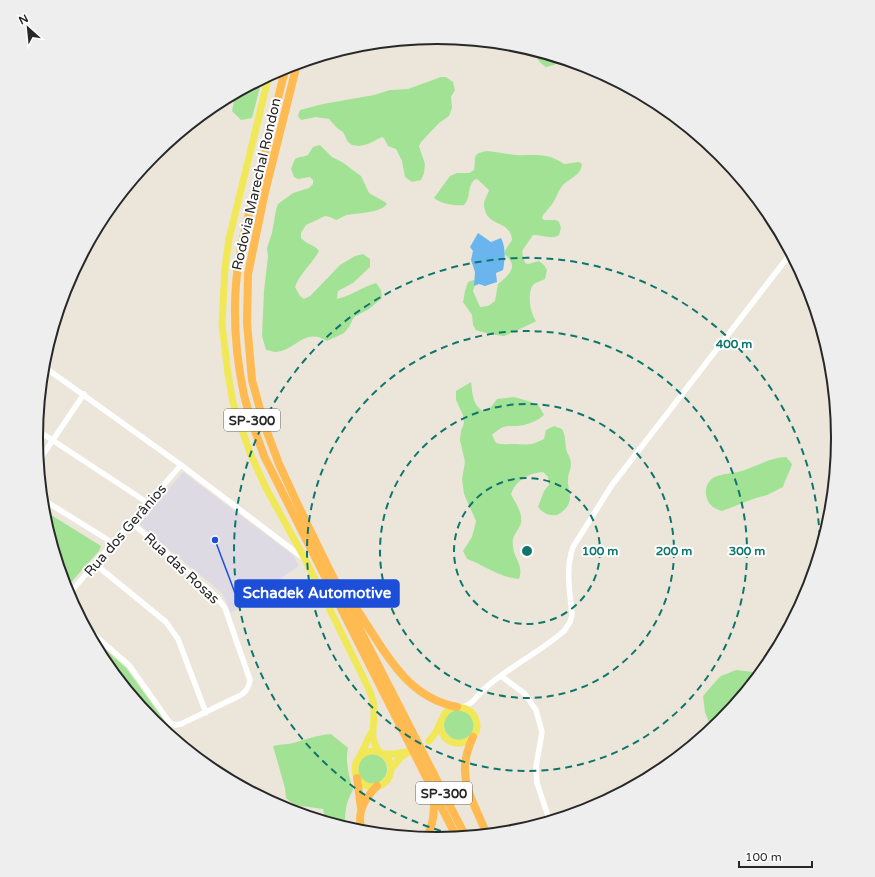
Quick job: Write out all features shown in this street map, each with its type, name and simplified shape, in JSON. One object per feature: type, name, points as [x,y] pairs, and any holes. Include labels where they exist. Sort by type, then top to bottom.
[{"type":"highway","name":"Rodovia Marechal Rondon","points":[[295,71],[254,236],[248,274],[247,323],[252,380],[264,424],[296,503],[463,832]]},
{"type":"highway","name":"Rodovia Marechal Rondon","points":[[284,76],[262,164],[247,216],[239,260],[235,306],[244,396],[264,456],[409,744],[410,753],[433,789],[454,832]]},
{"type":"highway","points":[[327,565],[339,580],[395,668],[408,681],[437,701],[460,707]]},
{"type":"highway","points":[[473,737],[467,755],[465,773],[471,796],[485,830]]},
{"type":"highway","points":[[357,778],[361,808],[361,825]]},
{"type":"highway","points":[[361,808],[365,800],[377,786]]},
{"type":"highway","points":[[428,833],[433,818],[433,789]]},
{"type":"main road","points":[[267,83],[229,239],[225,268],[222,324],[224,347],[233,402],[250,453],[266,488],[305,559],[372,696],[374,716],[372,731],[373,742],[380,753],[388,760],[391,769]]},
{"type":"main road","points":[[372,731],[360,757],[356,762],[355,767],[357,778],[366,786],[377,786],[385,782],[398,759],[429,741],[436,733],[444,714],[448,710],[460,707],[472,712],[477,724],[477,729],[473,737],[464,743],[454,743],[439,739],[429,741]]},
{"type":"main road","points":[[440,723],[442,733],[449,741]]},
{"type":"main road","points":[[360,757],[368,752],[395,754],[410,753]]},
{"type":"street","points":[[460,707],[473,702],[498,678],[564,631],[570,622],[572,615],[568,568],[569,558],[573,548],[612,485],[788,257]]},
{"type":"street","points":[[49,370],[181,465],[305,559]]},
{"type":"street","points":[[44,454],[84,394]]},
{"type":"street","points":[[43,434],[148,503]]},
{"type":"street","name":"Rua dos Gerânios","points":[[73,589],[181,465]]},
{"type":"street","points":[[49,503],[113,543]]},
{"type":"street","name":"Rua das Rosas","points":[[132,522],[216,596],[225,608],[250,680],[249,687],[241,695],[206,713]]},
{"type":"street","points":[[95,564],[166,622],[174,631],[206,713],[181,724],[175,725],[170,723],[129,664],[96,636]]},
{"type":"street","points":[[498,678],[525,694],[536,710],[542,732],[536,767],[537,783],[548,817]]},
{"type":"street","points":[[472,712],[473,702]]},
{"type":"shaded area","points":[[183,472],[293,555],[299,566],[231,613],[222,593],[139,524]]},
{"type":"green space","points":[[537,56],[557,63],[546,67]]},
{"type":"green space","points":[[441,77],[446,77],[453,82],[455,90],[451,97],[452,108],[449,116],[439,123],[419,146],[425,164],[424,173],[421,180],[412,182],[405,177],[402,161],[396,149],[388,146],[384,138],[382,137],[368,144],[359,146],[352,145],[348,142],[343,132],[329,119],[316,117],[301,120],[298,116],[300,110],[323,104],[374,95],[390,90],[408,89]]},
{"type":"green space","points":[[260,87],[252,118],[241,120],[232,111],[234,101]]},
{"type":"green space","points":[[320,145],[332,157],[342,162],[361,176],[369,193],[387,204],[384,207],[374,211],[347,215],[336,220],[325,216],[306,225],[301,233],[301,238],[319,251],[300,277],[295,287],[300,296],[304,299],[310,296],[340,265],[355,256],[363,254],[370,259],[370,267],[353,283],[338,291],[337,299],[376,283],[381,290],[382,298],[369,309],[354,317],[344,333],[327,341],[319,337],[306,338],[283,350],[276,352],[266,350],[262,336],[264,291],[268,257],[267,248],[272,233],[276,210],[278,204],[293,193],[309,188],[313,184],[313,180],[310,177],[298,179],[294,177],[291,169],[297,158],[308,155],[313,147]]},
{"type":"green space","points":[[487,151],[515,155],[546,156],[558,160],[564,164],[579,162],[582,164],[577,174],[562,186],[553,203],[542,218],[544,220],[556,220],[559,222],[561,228],[559,235],[550,237],[533,235],[522,251],[525,263],[528,264],[539,261],[547,270],[545,279],[533,285],[530,293],[531,308],[536,321],[504,336],[476,330],[473,325],[472,315],[463,302],[468,282],[474,280],[476,282],[473,291],[480,307],[488,306],[495,301],[498,284],[509,274],[512,266],[509,258],[504,254],[512,240],[510,233],[503,226],[489,218],[486,212],[484,203],[489,190],[477,179],[474,180],[469,189],[468,199],[464,205],[448,204],[440,202],[434,198],[450,176],[457,173],[469,173],[474,170],[476,155]]},
{"type":"green space","points":[[471,382],[475,403],[484,412],[491,407],[497,399],[514,397],[539,406],[544,415],[527,424],[501,428],[492,435],[496,443],[531,444],[544,439],[546,430],[554,426],[562,429],[571,464],[568,479],[570,499],[567,507],[560,514],[546,514],[538,507],[544,491],[549,485],[548,477],[543,472],[532,474],[523,478],[513,489],[511,494],[521,515],[520,526],[513,539],[514,551],[520,566],[519,579],[498,574],[467,559],[463,551],[472,537],[476,521],[464,494],[462,479],[465,462],[460,440],[464,423],[463,415],[456,400],[456,391]]},
{"type":"green space","points":[[786,457],[792,464],[783,487],[767,495],[722,511],[713,507],[706,497],[706,488],[708,484],[713,478],[719,475],[745,470],[765,462]]},
{"type":"green space","points":[[51,515],[101,546],[99,551],[71,583],[56,541]]},
{"type":"green space","points":[[103,647],[126,668],[170,728],[141,699],[109,658]]},
{"type":"green space","points":[[736,670],[755,672],[734,699],[710,723],[705,712],[703,696],[721,676]]},
{"type":"green space","points":[[459,710],[470,714],[474,725],[470,736],[459,740],[448,736],[444,725],[448,714]]},
{"type":"green space","points":[[331,734],[348,748],[347,764],[353,790],[348,800],[345,822],[325,817],[323,809],[294,805],[286,798],[285,788],[273,746],[290,744],[316,736]]},
{"type":"green space","points":[[372,754],[383,758],[387,769],[383,780],[372,784],[361,780],[357,769],[361,758]]},
{"type":"water","points":[[478,233],[491,242],[501,238],[503,242],[505,258],[503,270],[496,273],[497,282],[485,286],[479,284],[474,286],[475,272],[471,260],[473,251],[470,247]]},
{"type":"place","name":"Schadek Automotive","points":[[215,540]]}]
